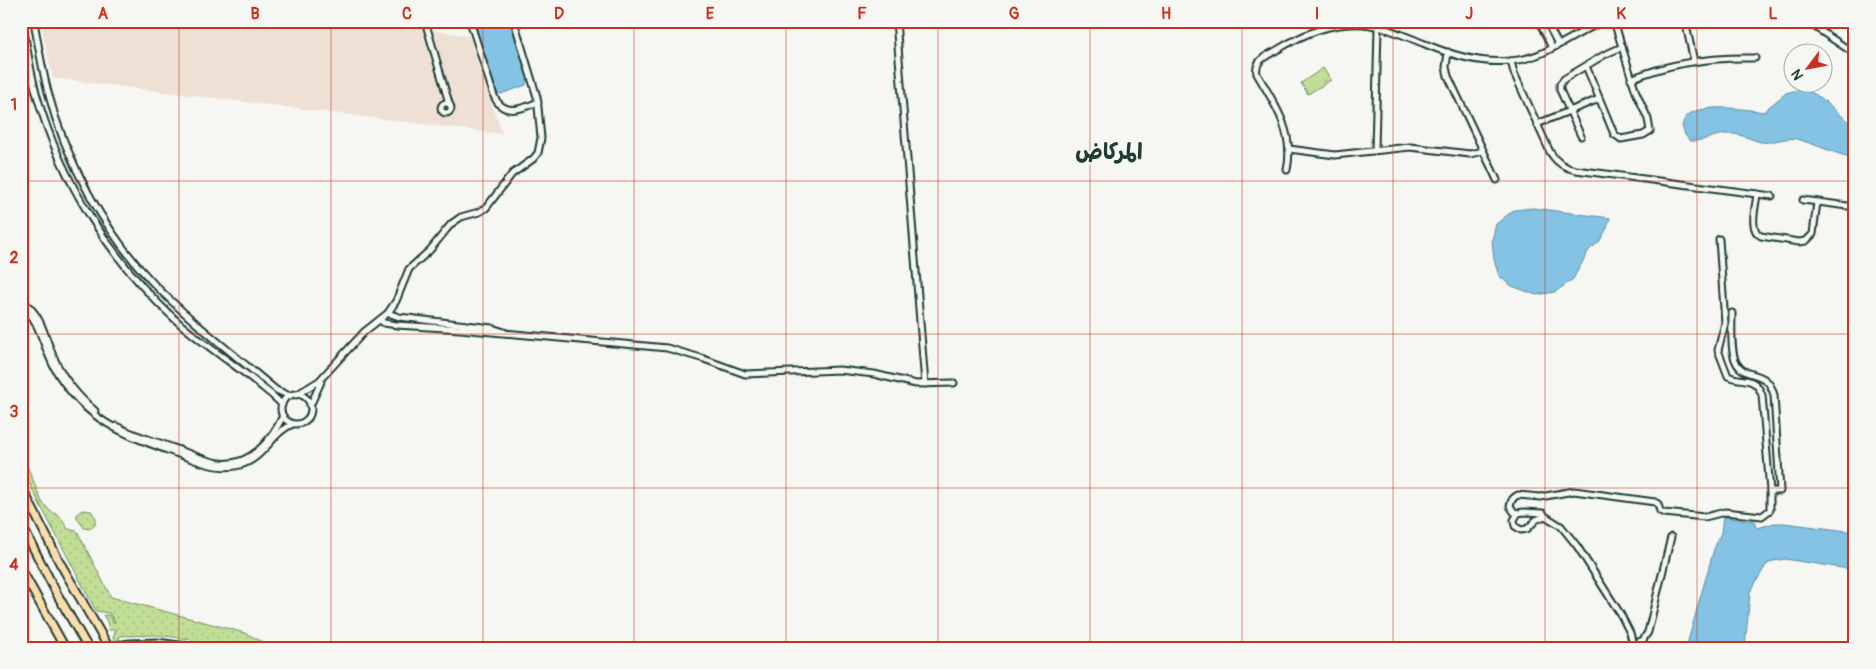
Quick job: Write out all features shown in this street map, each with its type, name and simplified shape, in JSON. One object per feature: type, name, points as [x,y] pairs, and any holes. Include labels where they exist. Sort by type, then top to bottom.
[{"type":"highway","points":[[21,486],[60,563],[109,648]]},
{"type":"highway","points":[[21,524],[57,594],[88,648]]},
{"type":"highway","points":[[21,569],[65,648]]},
{"type":"highway","points":[[21,578],[34,592]]},
{"type":"highway","points":[[104,648],[130,644],[157,643],[194,648]]},
{"type":"street","points":[[21,300],[39,317],[54,357],[70,385],[96,412],[112,424],[129,432],[209,461],[228,464],[243,460],[256,453],[277,428],[283,416],[282,405],[172,316],[136,278],[103,235],[73,184],[49,132],[36,94],[22,21]]},
{"type":"street","points":[[34,21],[47,91],[58,125],[78,171],[112,230],[151,281],[173,302],[276,390],[290,396],[314,386],[324,377],[359,336],[388,313],[396,301],[405,276],[412,265],[430,250],[454,222],[461,217],[486,208],[512,174],[536,156],[540,149],[541,141],[538,102],[514,21]]},
{"type":"street","points":[[425,21],[449,103]]},
{"type":"street","points":[[470,21],[497,102],[510,110],[520,109],[538,102]]},
{"type":"street","points":[[896,21],[925,384]]},
{"type":"street","points":[[1538,21],[1558,44]]},
{"type":"street","points":[[1546,21],[1546,29],[1552,48]]},
{"type":"street","points":[[1287,170],[1289,149],[1286,130],[1281,116],[1256,71],[1258,62],[1293,40],[1314,31],[1348,24],[1378,27],[1448,52],[1481,60],[1511,62],[1538,55],[1604,21]]},
{"type":"street","points":[[1586,66],[1614,134],[1621,139],[1643,135],[1650,131],[1648,118],[1632,79],[1614,21]]},
{"type":"street","points":[[1686,21],[1694,61]]},
{"type":"street","points":[[1806,21],[1855,54]]},
{"type":"street","points":[[1375,151],[1378,27]]},
{"type":"street","points":[[1581,136],[1560,90],[1560,84],[1604,55],[1622,47]]},
{"type":"street","points":[[1448,52],[1446,67],[1448,76],[1497,180]]},
{"type":"street","points":[[1632,79],[1657,69],[1694,61],[1724,58],[1755,58]]},
{"type":"street","points":[[1511,62],[1514,73],[1553,158],[1563,166],[1569,169],[1772,196]]},
{"type":"street","points":[[1537,124],[1598,99]]},
{"type":"street","points":[[1289,149],[1335,155],[1418,148],[1470,154],[1483,151]]},
{"type":"street","points":[[1757,194],[1754,227],[1756,233],[1761,236],[1799,242],[1806,241],[1812,236],[1817,202]]},
{"type":"street","points":[[1803,200],[1855,207]]},
{"type":"street","points":[[1671,537],[1648,632],[1643,640],[1634,646],[1617,608],[1577,546],[1561,526],[1544,514],[1514,512],[1510,502],[1514,496],[1518,495],[1540,497],[1574,491],[1655,502],[1658,504],[1660,511],[1664,513],[1705,517],[1725,512],[1762,516],[1768,513],[1771,507],[1770,491],[1760,392],[1751,381],[1728,376],[1718,347],[1725,323],[1719,239]]},
{"type":"street","points":[[21,304],[34,319],[47,354],[67,388],[96,416],[130,436],[208,464],[228,467],[244,464],[256,457],[285,428],[293,424]]},
{"type":"street","points":[[388,313],[395,317],[505,333],[667,348],[745,374],[839,370],[874,374],[911,384],[954,383]]},
{"type":"street","points":[[1732,313],[1734,353],[1737,363],[1744,371],[1765,379],[1772,388],[1774,395],[1780,491],[1770,491]]},
{"type":"street","points":[[380,320],[396,326],[460,327]]},
{"type":"street","points":[[283,416],[293,424],[299,424],[306,420],[317,388],[324,377]]},
{"type":"street","points":[[296,395],[307,400],[310,407]]},
{"type":"street","points":[[282,405],[290,396]]},
{"type":"street","points":[[1518,513],[1514,524],[1517,528],[1523,530],[1529,528],[1536,520],[1545,516]]},
{"type":"shaded area","points":[[40,21],[377,21],[469,36],[502,134],[53,78]]},
{"type":"green space","points":[[1323,68],[1331,80],[1308,94],[1301,83]]},
{"type":"green space","points":[[21,451],[42,502],[50,511],[60,516],[68,529],[77,531],[111,597],[245,633],[270,648],[216,648],[196,643],[190,639],[156,635],[120,636],[119,639],[124,648],[118,648],[113,638],[116,630],[109,630],[103,615],[109,615],[115,622],[109,613],[96,611],[21,466]]},
{"type":"green space","points":[[82,510],[91,511],[96,518],[95,524],[90,529],[84,528],[77,518],[77,514]]},
{"type":"water","points":[[474,21],[510,21],[528,77],[526,85],[501,94],[497,93]]},
{"type":"water","points":[[1786,93],[1813,93],[1844,118],[1855,124],[1855,158],[1796,139],[1765,142],[1739,135],[1726,134],[1690,141],[1685,135],[1682,126],[1685,118],[1691,113],[1710,108],[1745,109],[1763,112]]},
{"type":"water","points":[[1533,208],[1610,218],[1599,242],[1589,250],[1573,279],[1555,292],[1536,295],[1512,286],[1499,276],[1494,260],[1492,240],[1496,224],[1514,210]]},
{"type":"water","points":[[1723,517],[1755,521],[1755,526],[1758,528],[1774,523],[1784,523],[1855,532],[1855,570],[1785,559],[1773,561],[1766,565],[1750,592],[1745,648],[1686,648],[1714,549],[1721,533]]},
{"type":"district","name":"المركاض","points":[[1109,152]]}]
